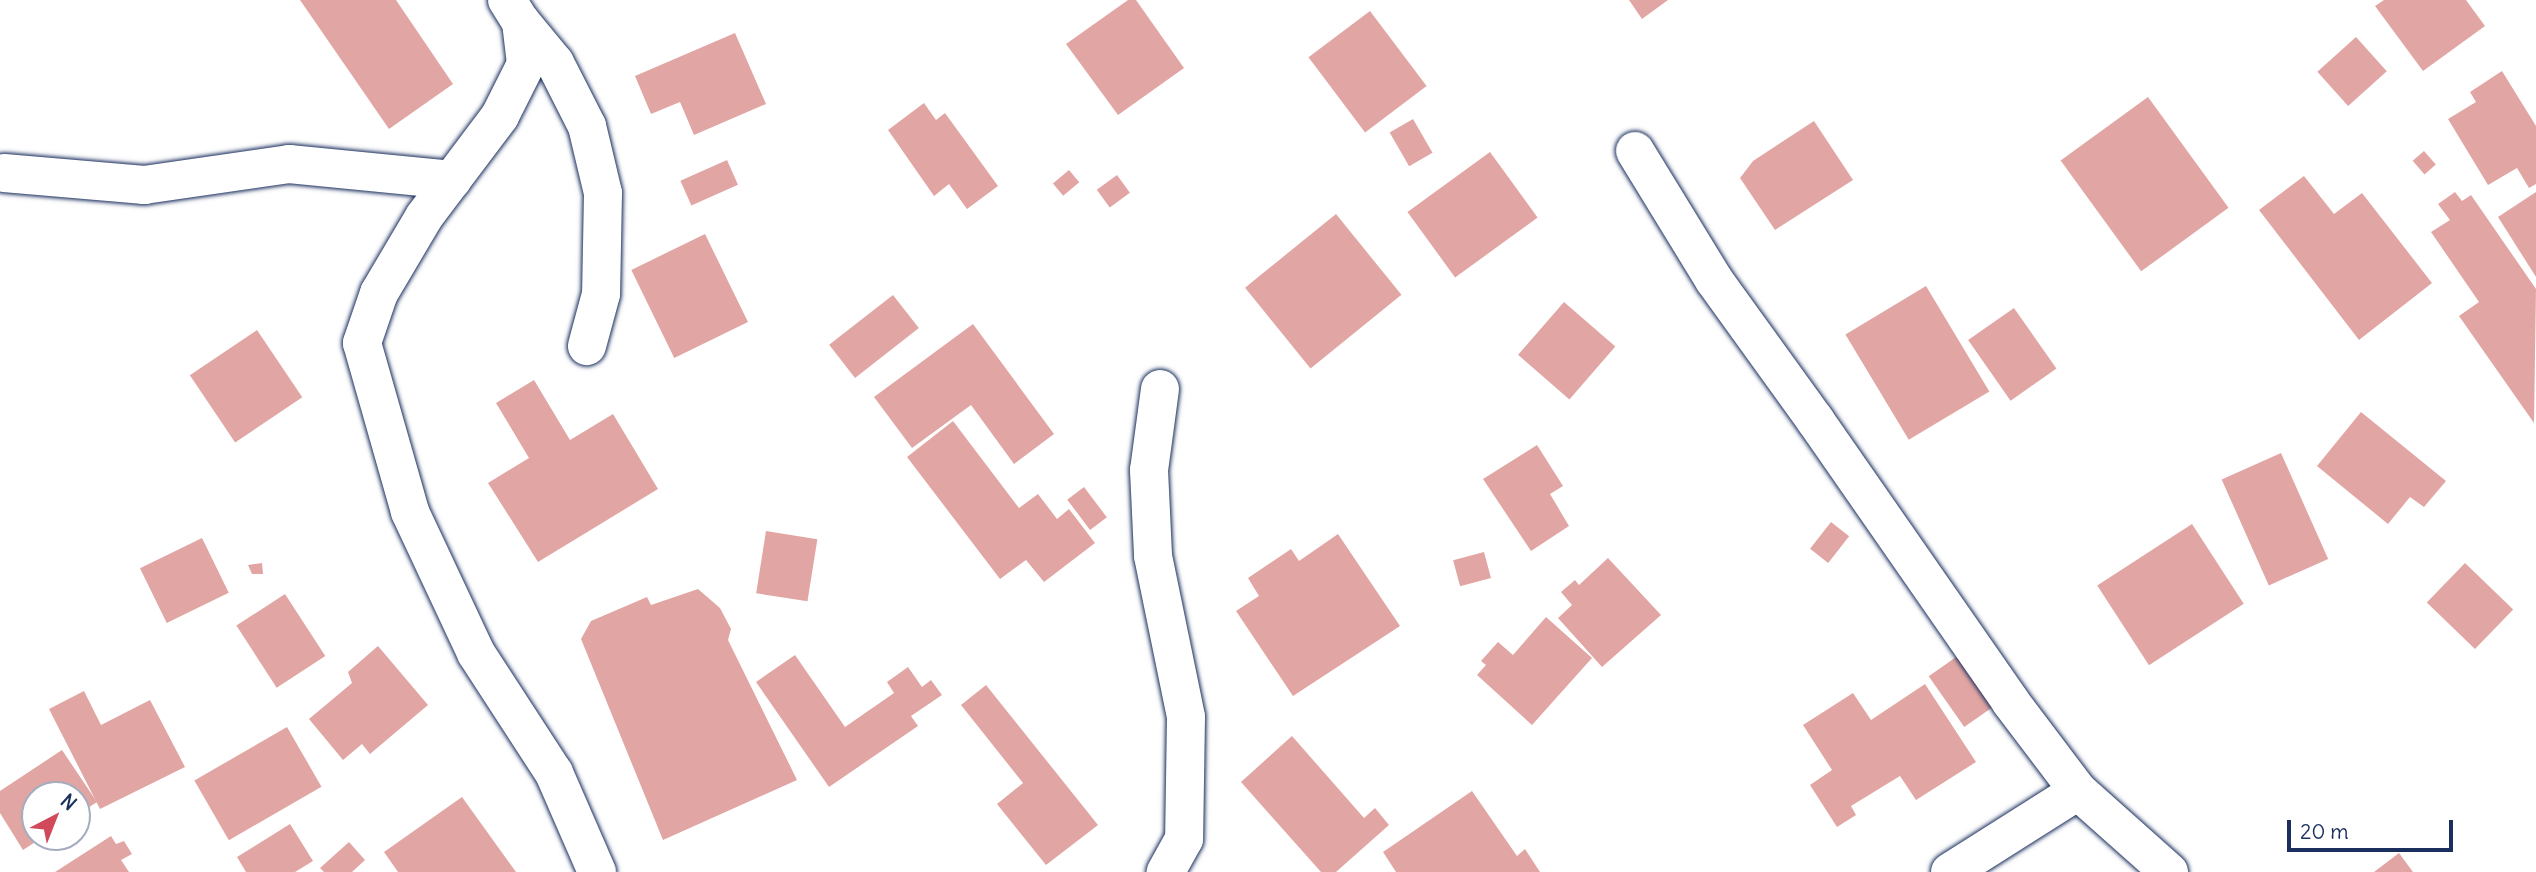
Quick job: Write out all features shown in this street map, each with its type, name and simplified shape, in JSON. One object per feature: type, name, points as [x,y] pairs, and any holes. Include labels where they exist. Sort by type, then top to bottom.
[{"type":"street","points":[[514,11],[526,64],[500,116],[424,217],[379,293],[362,343],[410,512],[476,653],[554,773],[597,872]]},
{"type":"street","points":[[514,11],[555,63],[587,126],[603,193],[601,294],[587,346]]},
{"type":"street","points":[[1635,151],[1714,280],[1815,420],[2010,701],[2078,791],[2169,872]]},
{"type":"street","points":[[4,173],[144,185],[289,164],[452,180]]},
{"type":"street","points":[[1160,389],[1149,470],[1153,556],[1186,717],[1184,839],[1166,872]]},
{"type":"street","points":[[1950,872],[2078,791]]},
{"type":"building","points":[[300,0],[396,0],[453,84],[389,129]]},
{"type":"building","points":[[1128,0],[1136,0],[1184,68],[1118,115],[1066,44]]},
{"type":"building","points":[[1629,0],[1668,0],[1642,19]]},
{"type":"building","points":[[2384,0],[2466,0],[2485,26],[2423,71],[2375,6]]},
{"type":"building","points":[[1370,11],[1427,86],[1365,132],[1309,57]]},
{"type":"building","points":[[735,33],[766,104],[694,135],[680,102],[651,114],[635,76]]},
{"type":"building","points":[[2356,37],[2387,71],[2348,106],[2317,72]]},
{"type":"building","points":[[2502,71],[2536,126],[2536,184],[2529,188],[2517,168],[2488,185],[2448,119],[2476,102],[2470,92]]},
{"type":"building","points":[[2148,97],[2229,208],[2141,271],[2061,160]]},
{"type":"building","points":[[924,103],[936,120],[945,113],[998,186],[967,209],[949,184],[934,196],[888,130]]},
{"type":"building","points":[[1413,119],[1432,153],[1409,166],[1390,132]]},
{"type":"building","points":[[1814,121],[1853,180],[1775,230],[1740,178],[1753,161]]},
{"type":"building","points":[[2424,151],[2436,165],[2424,174],[2413,161]]},
{"type":"building","points":[[1490,152],[1538,218],[1455,277],[1407,212]]},
{"type":"building","points":[[727,160],[738,185],[691,205],[680,181]]},
{"type":"building","points":[[1069,170],[1079,182],[1063,196],[1053,183]]},
{"type":"building","points":[[1117,175],[1130,193],[1110,207],[1097,190]]},
{"type":"building","points":[[2304,176],[2334,214],[2362,193],[2432,283],[2359,340],[2259,210]]},
{"type":"building","points":[[2455,192],[2462,201],[2471,195],[2536,289],[2534,423],[2459,316],[2479,302],[2431,232],[2450,220],[2438,204]]},
{"type":"building","points":[[2536,192],[2536,277],[2498,217]]},
{"type":"building","points":[[1336,214],[1401,295],[1311,368],[1245,288]]},
{"type":"building","points":[[705,234],[748,322],[674,358],[631,270]]},
{"type":"building","points":[[1926,286],[1989,391],[1909,440],[1845,334]]},
{"type":"building","points":[[893,295],[919,328],[855,378],[829,345]]},
{"type":"building","points":[[1564,302],[1615,347],[1569,399],[1518,355]]},
{"type":"building","points":[[2014,308],[2056,369],[2011,401],[1968,340]]},
{"type":"building","points":[[973,324],[1054,434],[1014,464],[971,405],[912,448],[874,397]]},
{"type":"building","points":[[257,330],[302,397],[235,442],[190,375]]},
{"type":"building","points":[[534,380],[570,440],[613,414],[658,489],[538,562],[488,483],[529,458],[496,403]]},
{"type":"building","points":[[2361,412],[2446,481],[2424,507],[2410,497],[2388,524],[2317,466]]},
{"type":"building","points":[[953,421],[1019,508],[1038,494],[1057,519],[1069,509],[1095,543],[1044,582],[1026,560],[1000,579],[907,457]]},
{"type":"building","points":[[1537,445],[1563,486],[1550,494],[1569,526],[1531,551],[1483,479]]},
{"type":"building","points":[[2281,453],[2328,559],[2269,585],[2222,479]]},
{"type":"building","points":[[1084,487],[1107,517],[1090,530],[1067,500]]},
{"type":"building","points":[[1831,522],[1849,536],[1828,563],[1810,549]]},
{"type":"building","points":[[2192,524],[2244,604],[2149,665],[2097,586]]},
{"type":"building","points":[[766,531],[817,539],[808,601],[756,593]]},
{"type":"building","points":[[1338,534],[1400,626],[1293,696],[1236,611],[1259,596],[1248,578],[1291,549],[1299,561]]},
{"type":"building","points":[[202,538],[229,593],[167,623],[140,568]]},
{"type":"building","points":[[1484,552],[1491,578],[1460,586],[1453,560]]},
{"type":"building","points":[[1608,558],[1661,615],[1602,667],[1558,618],[1572,605],[1561,592],[1575,580],[1579,585]]},
{"type":"building","points":[[262,563],[263,574],[252,574],[248,565]]},
{"type":"building","points":[[2465,563],[2513,610],[2475,649],[2427,603]]},
{"type":"building","points":[[698,589],[720,608],[731,629],[728,640],[797,780],[663,840],[581,639],[591,621],[647,597],[651,605]]},
{"type":"building","points":[[285,594],[325,656],[277,688],[236,626]]},
{"type":"building","points":[[1546,617],[1592,658],[1532,725],[1477,675],[1486,665],[1481,661],[1498,642],[1513,655]]},
{"type":"building","points":[[378,646],[428,705],[370,754],[362,744],[343,760],[309,719],[352,683],[348,672]]},
{"type":"building","points":[[795,655],[845,727],[894,693],[887,682],[908,667],[922,687],[931,680],[942,695],[911,716],[918,726],[829,787],[756,682]]},
{"type":"building","points":[[1959,655],[1995,706],[1964,727],[1929,676]]},
{"type":"building","points":[[1925,684],[1976,762],[1916,800],[1900,776],[1851,806],[1856,815],[1837,827],[1810,785],[1832,770],[1803,725],[1853,693],[1871,720]]},
{"type":"building","points":[[986,685],[1098,825],[1046,865],[997,804],[1023,783],[961,705]]},
{"type":"building","points":[[84,691],[101,725],[150,700],[185,767],[100,809],[91,791],[91,781],[86,781],[49,709]]},
{"type":"building","points":[[287,727],[322,787],[229,840],[194,780]]},
{"type":"building","points":[[1292,736],[1364,818],[1375,808],[1389,825],[1336,872],[1321,872],[1241,782]]},
{"type":"building","points":[[62,750],[83,781],[21,781],[21,847],[0,813],[0,791]]},
{"type":"building","points":[[1472,791],[1517,856],[1525,849],[1540,872],[1396,872],[1383,852]]},
{"type":"building","points":[[91,793],[97,802],[91,806]]},
{"type":"building","points":[[462,797],[516,872],[398,872],[384,852]]},
{"type":"building","points":[[290,824],[313,861],[295,872],[246,872],[237,857]]},
{"type":"building","points":[[111,836],[116,844],[124,841],[132,854],[121,860],[129,872],[55,872]]},
{"type":"building","points":[[349,842],[365,860],[352,872],[324,872],[320,868]]},
{"type":"building","points":[[2399,853],[2413,872],[2374,872]]}]
